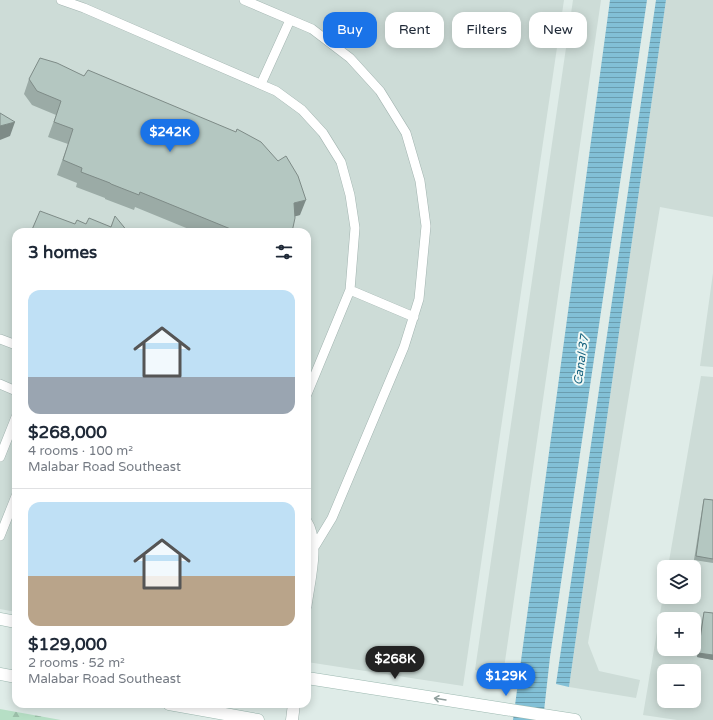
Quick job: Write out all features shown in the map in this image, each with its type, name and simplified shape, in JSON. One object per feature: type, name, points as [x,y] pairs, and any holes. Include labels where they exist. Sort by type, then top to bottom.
[{"type":"main road","points":[[0,619],[12,621]]},
{"type":"main road","points":[[0,674],[12,676]]},
{"type":"main road","points":[[311,679],[575,720]]},
{"type":"main road","points":[[191,708],[258,720]]},
{"type":"main road","points":[[292,720],[294,708]]},
{"type":"lane","points":[[61,0],[84,8],[276,90],[302,110],[323,133],[341,162],[350,195],[355,228],[350,290],[311,384]]},
{"type":"lane","points":[[244,0],[312,29],[350,58],[380,91],[406,133],[420,181],[426,226],[419,299],[404,347],[332,518],[315,546]]},
{"type":"lane","points":[[261,84],[290,20]]},
{"type":"lane","points":[[350,290],[414,317]]},
{"type":"lane","points":[[0,339],[12,344]]},
{"type":"lane","points":[[0,384],[12,389]]},
{"type":"lane","points":[[0,457],[12,427]]},
{"type":"lane","points":[[0,536],[12,506]]},
{"type":"lane","points":[[311,530],[315,546],[311,576]]},
{"type":"shaded area","points":[[0,0],[564,0],[562,12],[529,12],[529,48],[557,48],[463,686],[311,663],[311,228],[12,228],[12,611],[0,609]]},
{"type":"shaded area","points":[[573,0],[601,0],[503,675],[475,670],[566,48],[587,48],[587,12],[571,12]]},
{"type":"shaded area","points":[[666,0],[713,0],[713,217],[660,207],[588,643],[599,671],[640,680],[636,698],[569,687]]},
{"type":"shaded area","points":[[713,273],[713,367],[700,366]]},
{"type":"shaded area","points":[[701,376],[713,377],[713,720],[677,720],[643,715],[657,632],[657,656],[701,656],[701,612],[660,612],[662,604],[701,604],[701,560],[669,560]]},
{"type":"green space","points":[[0,709],[61,720],[0,720]]},
{"type":"water","name":"Canal 37","points":[[610,0],[647,0],[550,657],[543,720],[513,720]]},
{"type":"water","points":[[656,0],[666,0],[569,687],[556,684]]},
{"type":"building","points":[[40,58],[57,63],[84,76],[88,70],[236,132],[237,129],[261,142],[278,161],[286,156],[298,176],[306,200],[294,203],[295,218],[293,228],[228,228],[140,192],[139,195],[81,172],[82,168],[63,160],[73,129],[54,122],[61,101],[37,91],[29,79]]},
{"type":"building","points":[[0,113],[15,122],[0,126]]},
{"type":"building","points":[[40,211],[75,224],[77,220],[86,224],[89,218],[111,227],[115,216],[125,228],[33,228]]},
{"type":"building","points":[[704,499],[713,500],[713,559],[696,556]]},
{"type":"building","points":[[704,612],[713,613],[713,655],[701,653],[701,632]]}]
